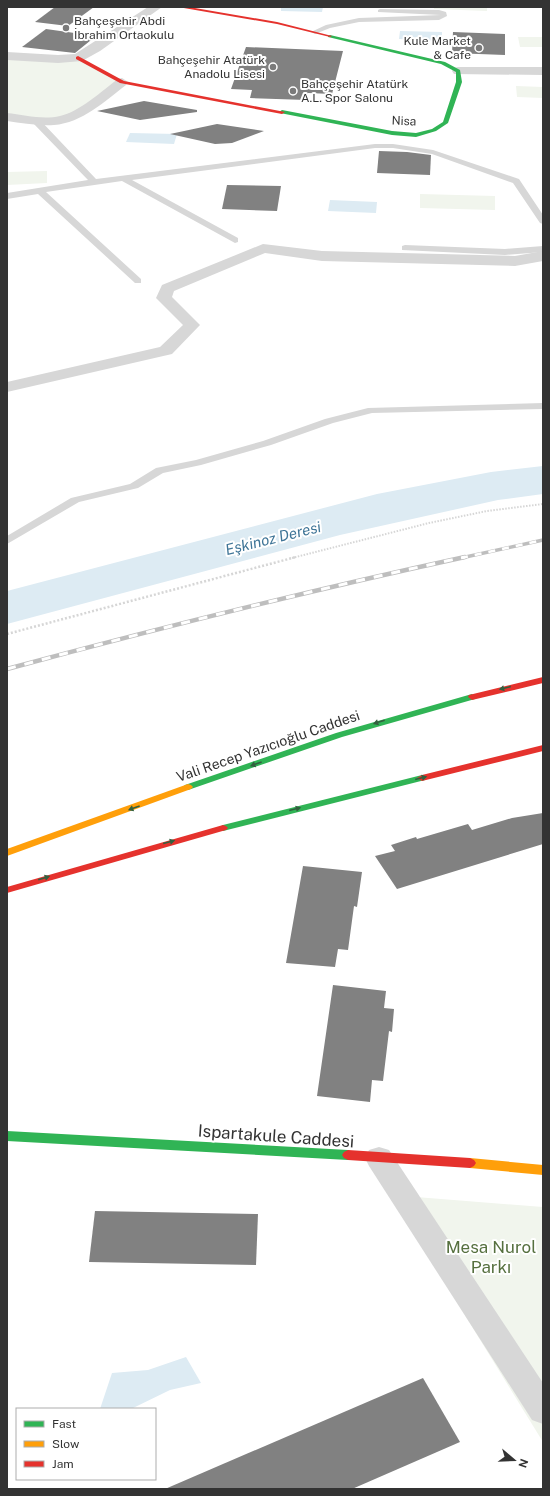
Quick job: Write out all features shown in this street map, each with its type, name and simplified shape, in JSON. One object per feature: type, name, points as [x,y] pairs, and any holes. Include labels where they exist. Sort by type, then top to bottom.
[{"type":"street","points":[[7,56],[58,59],[78,58],[96,48],[156,7]]},
{"type":"street","points":[[180,7],[246,17],[315,32],[443,63],[458,71],[543,71]]},
{"type":"street","name":"Nisa","points":[[78,58],[122,82],[392,133],[416,135],[434,130],[445,123],[459,82],[458,71]]},
{"type":"street","points":[[7,117],[36,121],[53,121],[68,118],[122,82]]},
{"type":"street","points":[[7,387],[166,351],[192,326],[164,298],[166,288],[262,248],[322,256],[515,261],[543,256]]},
{"type":"street","name":"Vali Recep Yazıcıoğlu Caddesi","points":[[7,853],[300,748],[400,715],[543,680]]},
{"type":"street","points":[[7,890],[92,863],[237,823],[543,748]]},
{"type":"street","name":"Ispartakule Caddesi","points":[[7,1136],[445,1161],[543,1170]]},
{"type":"street","points":[[379,1158],[543,1410]]},
{"type":"lane","points":[[315,32],[335,23],[354,20],[439,18],[444,16],[444,13],[439,12],[380,11]]},
{"type":"lane","points":[[36,121],[94,182]]},
{"type":"lane","points":[[393,146],[416,135]]},
{"type":"lane","points":[[7,196],[123,178],[375,146],[393,146],[433,152],[516,180],[543,221]]},
{"type":"lane","points":[[123,178],[235,240]]},
{"type":"lane","points":[[40,191],[138,281]]},
{"type":"lane","points":[[405,248],[506,252],[543,249]]},
{"type":"lane","points":[[7,540],[75,500],[134,486],[160,470],[197,463],[260,445],[329,421],[372,410],[543,406]]},
{"type":"path","points":[[7,634],[214,578],[429,523],[487,511],[543,504]]},
{"type":"green space","points":[[434,7],[487,7],[487,11],[434,9]]},
{"type":"green space","points":[[518,37],[543,37],[543,47],[520,47]]},
{"type":"green space","points":[[7,56],[78,58],[122,82],[68,118],[53,121],[7,117]]},
{"type":"green space","points":[[516,86],[543,87],[543,98],[517,97]]},
{"type":"green space","points":[[47,171],[47,183],[7,185],[7,172]]},
{"type":"green space","points":[[420,194],[495,196],[495,210],[420,208]]},
{"type":"green space","name":"Mesa Nurol Parkı","points":[[391,1195],[543,1207],[543,1442]]},
{"type":"water","points":[[281,7],[323,7],[322,12],[281,11]]},
{"type":"water","points":[[400,31],[442,32],[442,41],[399,39]]},
{"type":"water","points":[[130,133],[177,134],[174,144],[126,142]]},
{"type":"water","points":[[330,200],[377,202],[376,213],[328,211]]},
{"type":"water","name":"Eşkinoz Deresi","points":[[543,466],[543,494],[498,500],[340,535],[7,624],[7,591],[377,494],[491,472]]},
{"type":"water","points":[[186,1357],[201,1383],[170,1390],[133,1408],[100,1408],[112,1373],[148,1370]]},
{"type":"building","points":[[55,7],[94,7],[68,26],[35,22]]},
{"type":"building","points":[[46,29],[96,36],[75,53],[22,47]]},
{"type":"building","name":"Kule Market & Cafe","points":[[453,32],[505,34],[505,55],[452,53]]},
{"type":"building","points":[[246,47],[343,51],[332,94],[308,93],[306,100],[250,98],[252,90],[231,89]]},
{"type":"building","points":[[144,101],[197,110],[197,112],[140,120],[97,111]]},
{"type":"building","points":[[217,124],[264,131],[232,143],[215,144],[170,134]]},
{"type":"building","points":[[379,151],[431,155],[430,175],[377,173]]},
{"type":"building","points":[[227,185],[281,186],[277,211],[222,209]]},
{"type":"building","points":[[543,813],[543,844],[397,889],[375,856],[395,851],[391,845],[416,837],[417,839],[468,824],[472,830],[512,818]]},
{"type":"building","points":[[303,866],[362,872],[357,907],[354,906],[348,950],[338,949],[335,967],[286,963]]},
{"type":"building","points":[[333,985],[386,991],[384,1008],[394,1009],[392,1032],[389,1031],[383,1081],[372,1080],[370,1102],[317,1096]]},
{"type":"building","points":[[95,1211],[258,1214],[256,1265],[89,1262]]},
{"type":"building","points":[[423,1378],[460,1442],[352,1489],[165,1489]]},
{"type":"railway","points":[[461,558],[543,540]]},
{"type":"railway","points":[[7,669],[236,610],[465,557]]},
{"type":"traffic: fast","points":[[282,112],[392,133],[416,135],[434,130],[445,123],[459,82],[458,71],[443,63],[330,36]]},
{"type":"traffic: fast","points":[[188,787],[339,735],[472,697]]},
{"type":"traffic: fast","points":[[223,828],[422,778]]},
{"type":"traffic: fast","points":[[7,1136],[348,1155]]},
{"type":"traffic: slow","points":[[7,853],[188,787]]},
{"type":"traffic: slow","points":[[470,1163],[543,1170]]},
{"type":"traffic: jam","points":[[180,7],[277,23],[330,36]]},
{"type":"traffic: jam","points":[[78,58],[122,82],[282,112]]},
{"type":"traffic: jam","points":[[472,697],[543,680]]},
{"type":"traffic: jam","points":[[422,778],[543,748]]},
{"type":"traffic: jam","points":[[7,890],[223,828]]},
{"type":"traffic: jam","points":[[348,1155],[470,1163]]},
{"type":"place","name":"Bahçeşehir Abdi İbrahim Ortaokulu","points":[[66,28]]},
{"type":"place","name":"Kule Market & Cafe","points":[[479,48]]},
{"type":"place","name":"Bahçeşehir Atatürk Anadolu Lisesi","points":[[273,67]]},
{"type":"place","name":"Bahçeşehir Atatürk A.L. Spor Salonu","points":[[293,91]]}]
